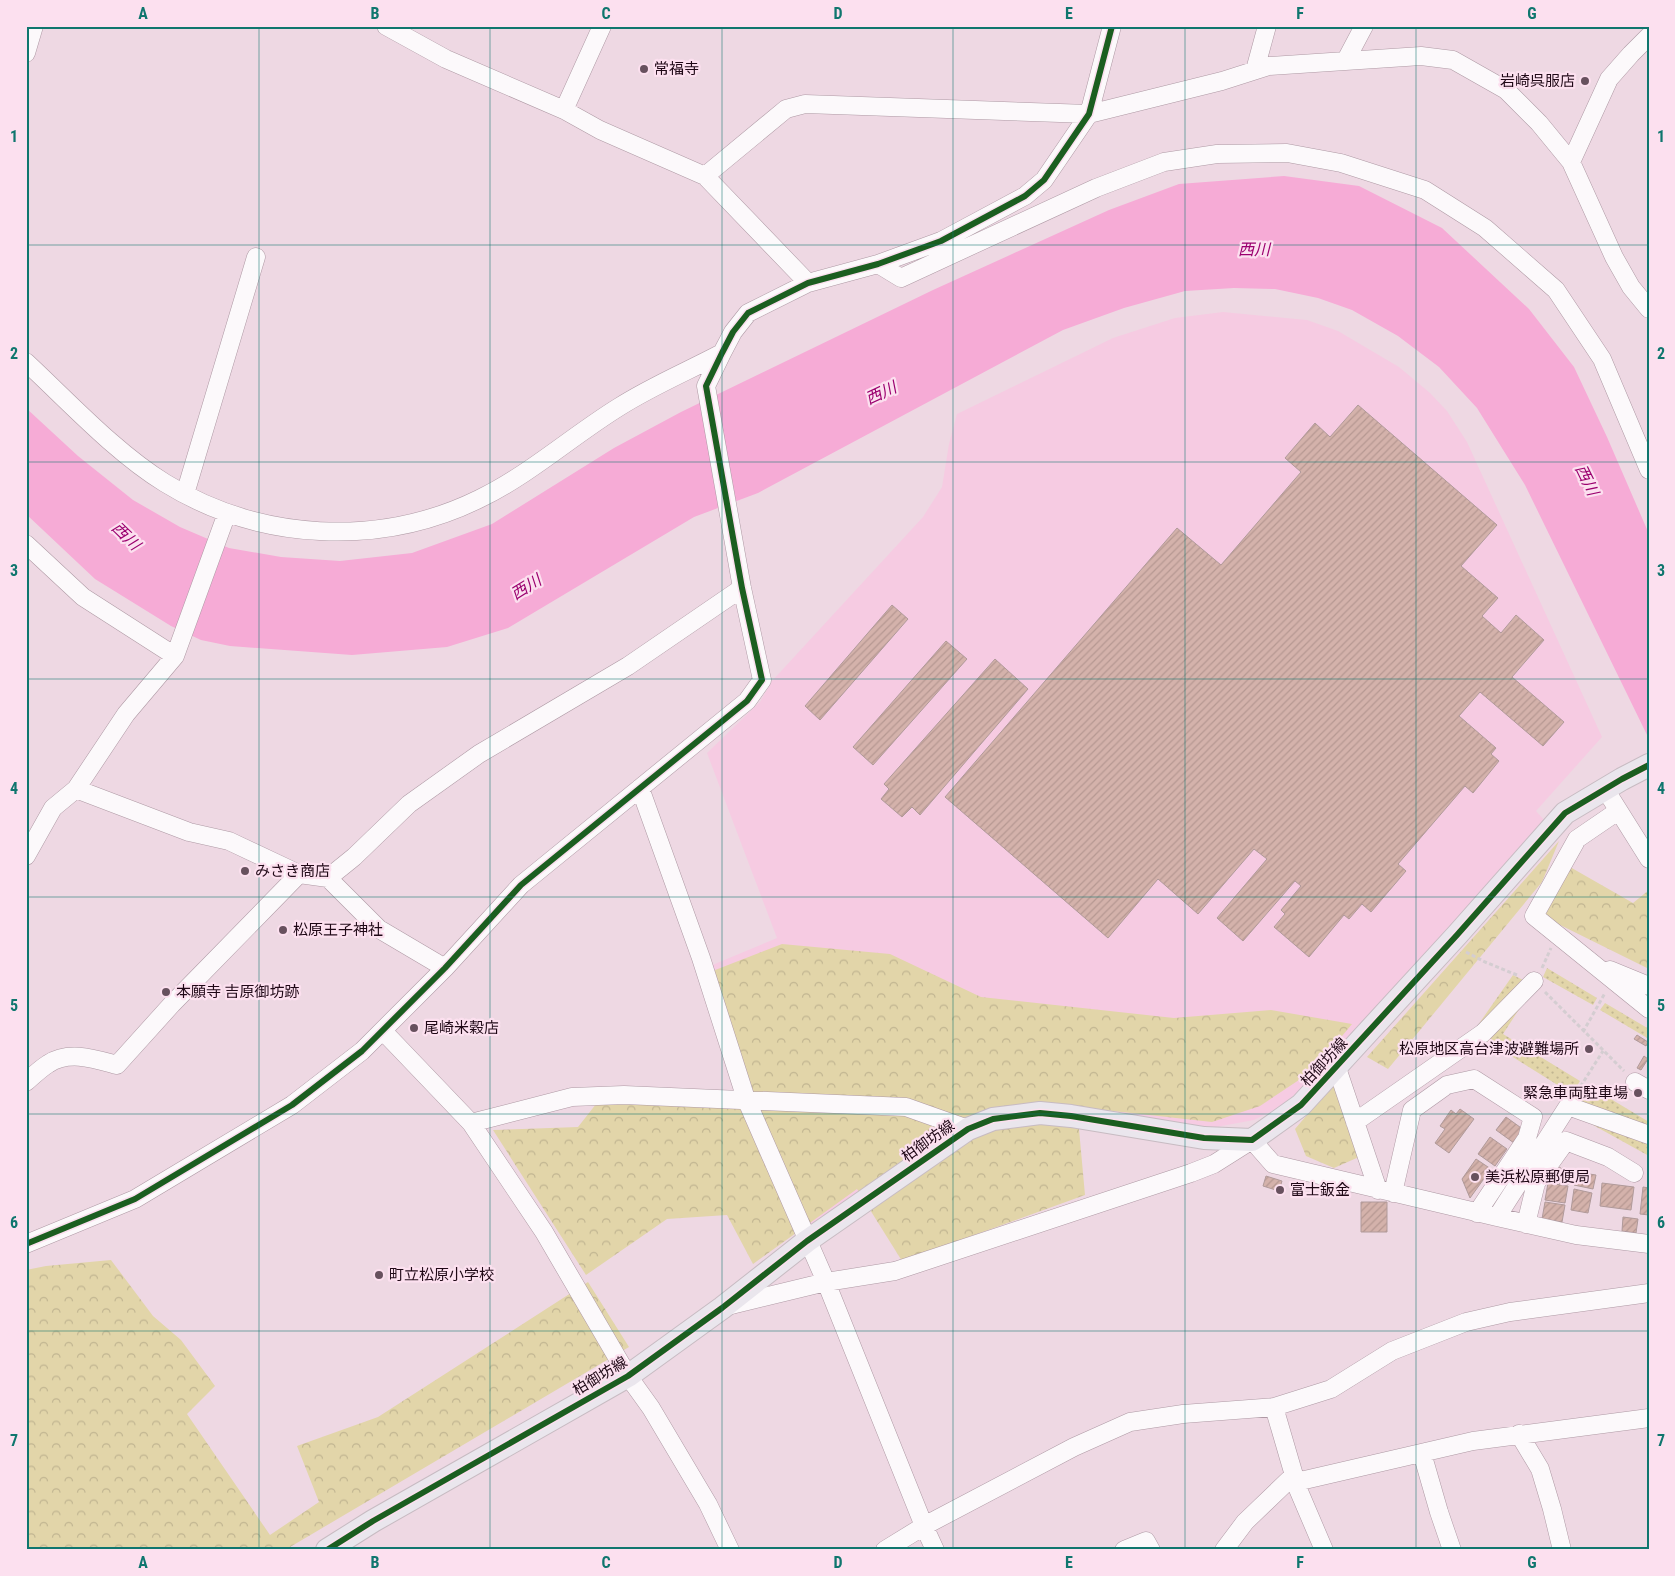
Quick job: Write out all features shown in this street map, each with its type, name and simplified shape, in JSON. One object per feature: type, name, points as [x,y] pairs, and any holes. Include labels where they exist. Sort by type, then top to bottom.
[{"type":"main road","name":"柏御坊線","points":[[328,1550],[373,1521],[628,1376],[722,1308],[807,1241],[968,1129],[993,1119],[1040,1113],[1071,1116],[1204,1138],[1252,1140],[1301,1105],[1337,1068],[1565,813],[1613,784],[1649,766]]},
{"type":"street","points":[[26,53],[34,26]]},
{"type":"street","points":[[386,26],[446,59],[564,110],[600,130],[705,176],[808,283]]},
{"type":"street","points":[[564,110],[602,26]]},
{"type":"street","points":[[26,1244],[135,1200],[292,1105],[362,1052],[445,968],[521,885],[747,701],[762,680],[742,588],[706,386],[733,332],[748,313],[808,283],[878,264],[940,241],[1025,196],[1044,180],[1090,114],[1112,26]]},
{"type":"street","points":[[1255,70],[1267,26]]},
{"type":"street","points":[[1346,60],[1364,26]]},
{"type":"street","points":[[1571,162],[1609,80],[1630,54],[1649,36]]},
{"type":"street","points":[[705,176],[786,109],[805,104],[1090,114],[1222,81],[1269,66],[1421,56],[1453,60],[1506,90],[1539,123],[1571,162],[1614,257],[1630,287],[1649,309]]},
{"type":"street","points":[[878,264],[901,278],[1096,188],[1164,162],[1217,154],[1287,153],[1341,163],[1425,190],[1485,228],[1556,290],[1602,359],[1649,470]]},
{"type":"street","points":[[185,494],[256,257]]},
{"type":"street","points":[[26,362],[114,444],[140,466],[165,483],[205,504],[258,524],[331,532],[385,528],[428,519],[479,499],[527,470],[620,406],[722,353]]},
{"type":"street","points":[[26,856],[53,808],[76,789],[126,714],[176,651],[227,513]]},
{"type":"street","points":[[26,544],[83,598],[176,651]]},
{"type":"street","points":[[328,878],[354,857],[408,804],[479,754],[628,666],[742,588]]},
{"type":"street","points":[[1613,784],[1618,811],[1649,859]]},
{"type":"street","points":[[640,788],[701,958],[746,1099],[826,1282],[935,1550]]},
{"type":"street","points":[[76,789],[189,832],[229,841],[299,874],[328,878],[379,929],[445,968]]},
{"type":"street","points":[[1618,811],[1577,839],[1534,916],[1649,1009]]},
{"type":"street","points":[[26,1082],[49,1063],[64,1057],[86,1056],[117,1065],[172,1004],[299,874]]},
{"type":"street","points":[[1591,962],[1649,986]]},
{"type":"street","points":[[1355,1122],[1483,1033],[1530,977]]},
{"type":"street","points":[[383,1031],[471,1123],[544,1232],[628,1376],[651,1408],[708,1504],[730,1550]]},
{"type":"street","points":[[1337,1068],[1355,1122],[1385,1192]]},
{"type":"street","points":[[1385,1192],[1412,1110],[1447,1085],[1474,1079],[1533,1117],[1527,1138],[1477,1213]]},
{"type":"street","points":[[471,1123],[572,1097],[624,1095],[906,1107],[968,1129]]},
{"type":"street","points":[[1497,1217],[1568,1106],[1649,1135]]},
{"type":"street","points":[[722,1308],[826,1282],[896,1272],[1191,1173],[1214,1164],[1252,1140],[1273,1164],[1526,1224],[1576,1234],[1649,1244]]},
{"type":"street","points":[[1526,1224],[1536,1183],[1566,1141],[1608,1157],[1634,1173]]},
{"type":"street","points":[[885,1550],[924,1526],[1074,1447],[1130,1422],[1183,1414],[1274,1407],[1331,1389],[1392,1351],[1466,1322],[1510,1312],[1649,1293]]},
{"type":"street","points":[[1274,1407],[1295,1478],[1324,1550]]},
{"type":"street","points":[[1224,1550],[1245,1522],[1295,1478],[1473,1441],[1649,1418]]},
{"type":"street","points":[[1519,1434],[1540,1469],[1562,1550]]},
{"type":"street","points":[[1422,1453],[1452,1550]]},
{"type":"street","points":[[1124,1550],[1146,1541],[1151,1550]]},
{"type":"path","points":[[1530,977],[1554,942]]},
{"type":"path","points":[[1459,949],[1485,962],[1530,977],[1603,1051],[1642,1086]]},
{"type":"path","points":[[1584,1032],[1609,986]]},
{"type":"path","points":[[1583,1082],[1603,1051]]},
{"type":"shaded area","points":[[1223,312],[1307,320],[1338,331],[1399,367],[1430,393],[1447,411],[1467,442],[1602,737],[1536,811],[1545,821],[1302,1089],[1276,1109],[1254,1120],[1185,1130],[1068,1109],[807,1232],[710,966],[777,938],[707,753],[760,702],[772,681],[923,517],[942,487],[949,444],[957,414],[1113,338],[1175,318]]},
{"type":"green space","points":[[1559,841],[1542,882],[1388,1069],[1367,1057]]},
{"type":"green space","points":[[1570,867],[1633,903],[1649,890],[1649,969],[1544,917]]},
{"type":"green space","points":[[782,944],[890,954],[981,997],[1174,1018],[1271,1010],[1352,1024],[1314,1070],[1260,1106],[1212,1122],[1077,1107],[1085,1195],[902,1261],[857,1189],[753,1264],[727,1215],[667,1219],[586,1275],[493,1130],[578,1127],[600,1099],[756,1107],[710,972]]},
{"type":"green space","points":[[1547,968],[1597,998],[1593,1005],[1543,977]]},
{"type":"green space","points":[[1513,975],[1525,981],[1471,1035]]},
{"type":"green space","points":[[1527,997],[1503,1034],[1580,1081],[1572,1094],[1487,1041]]},
{"type":"green space","points":[[1605,1003],[1649,1029],[1649,1039],[1600,1010]]},
{"type":"green space","points":[[1335,1082],[1359,1157],[1334,1168],[1306,1156],[1295,1129]]},
{"type":"green space","points":[[1586,1084],[1649,1122],[1649,1126],[1574,1101]]},
{"type":"green space","points":[[1575,1115],[1649,1140],[1649,1156]]},
{"type":"green space","points":[[111,1260],[153,1316],[181,1340],[215,1386],[187,1414],[270,1535],[319,1502],[297,1446],[378,1417],[588,1282],[629,1347],[285,1550],[26,1550],[26,1270],[46,1266]]},
{"type":"water","name":"西川","points":[[1284,176],[1359,186],[1442,228],[1529,309],[1574,367],[1649,534],[1649,739],[1525,485],[1477,408],[1439,367],[1398,336],[1352,310],[1318,298],[1275,289],[1234,288],[1185,291],[1124,308],[1063,330],[758,493],[694,517],[508,628],[447,647],[352,655],[230,646],[201,640],[171,626],[95,579],[26,514],[26,408],[78,456],[133,500],[180,527],[229,548],[281,557],[340,561],[412,553],[492,524],[614,448],[681,412],[933,290],[1109,210],[1179,184]]},
{"type":"building","points":[[1358,405],[1497,525],[1461,566],[1498,598],[1482,616],[1501,633],[1516,615],[1544,640],[1512,677],[1564,722],[1543,746],[1480,692],[1459,716],[1496,748],[1491,754],[1499,761],[1473,793],[1465,786],[1398,864],[1406,871],[1371,912],[1362,904],[1349,919],[1344,915],[1309,957],[1274,927],[1285,914],[1281,910],[1301,886],[1295,881],[1243,941],[1217,918],[1267,859],[1254,849],[1198,914],[1158,879],[1108,938],[945,797],[1177,528],[1221,565],[1301,472],[1285,458],[1315,423],[1330,437]]},
{"type":"building","points":[[892,605],[908,619],[820,720],[805,706]]},
{"type":"building","points":[[946,641],[967,659],[873,765],[853,747]]},
{"type":"building","points":[[995,659],[1028,689],[920,815],[912,807],[902,817],[881,799],[889,789],[884,784]]},
{"type":"building","points":[[1637,1035],[1648,1042],[1646,1046],[1634,1039]]},
{"type":"building","points":[[1644,1056],[1648,1059],[1641,1070],[1637,1068]]},
{"type":"building","points":[[1460,1109],[1474,1119],[1449,1153],[1435,1143],[1445,1129],[1440,1126],[1451,1110],[1456,1114]]},
{"type":"building","points":[[1506,1117],[1524,1130],[1514,1143],[1496,1130]]},
{"type":"building","points":[[1490,1137],[1507,1149],[1495,1166],[1478,1154]]},
{"type":"building","points":[[1476,1159],[1491,1169],[1470,1198],[1462,1179]]},
{"type":"building","points":[[1552,1166],[1561,1168],[1559,1182],[1550,1181]]},
{"type":"building","points":[[1562,1168],[1571,1170],[1569,1184],[1559,1183]]},
{"type":"building","points":[[1576,1172],[1596,1175],[1593,1189],[1574,1185]]},
{"type":"building","points":[[1266,1176],[1282,1181],[1279,1191],[1263,1186]]},
{"type":"building","points":[[1548,1183],[1568,1186],[1565,1203],[1545,1200]]},
{"type":"building","points":[[1602,1183],[1634,1187],[1631,1210],[1600,1206]]},
{"type":"building","points":[[1643,1187],[1649,1188],[1649,1215],[1640,1214]]},
{"type":"building","points":[[1574,1189],[1592,1193],[1588,1213],[1571,1210]]},
{"type":"building","points":[[1361,1202],[1387,1202],[1387,1232],[1361,1232]]},
{"type":"building","points":[[1545,1202],[1565,1205],[1562,1222],[1542,1219]]},
{"type":"building","points":[[1623,1217],[1638,1219],[1636,1233],[1622,1231]]},
{"type":"cycle path","points":[[26,1244],[135,1199],[292,1105],[362,1051],[445,968],[521,885],[747,701],[762,680],[742,588],[706,386],[733,332],[748,313],[808,283],[878,264],[941,241],[1025,196],[1044,180],[1089,114],[1112,26]]},
{"type":"cycle path","points":[[327,1550],[373,1521],[628,1376],[722,1308],[807,1241],[968,1129],[993,1119],[1040,1113],[1071,1116],[1204,1138],[1252,1140],[1301,1105],[1457,935],[1565,813],[1649,765]]},
{"type":"place","name":"常福寺","points":[[644,69]]},
{"type":"place","name":"岩崎呉服店","points":[[1585,81]]},
{"type":"place","name":"みさき商店","points":[[245,871]]},
{"type":"place","name":"松原王子神社","points":[[283,930]]},
{"type":"place","name":"本願寺 吉原御坊跡","points":[[166,992]]},
{"type":"place","name":"尾崎米穀店","points":[[414,1028]]},
{"type":"place","name":"松原地区高台津波避難場所","points":[[1589,1049]]},
{"type":"place","name":"緊急車両駐車場","points":[[1638,1093]]},
{"type":"place","name":"美浜松原郵便局","points":[[1475,1177]]},
{"type":"place","name":"富士鈑金","points":[[1280,1190]]},
{"type":"place","name":"町立松原小学校","points":[[379,1275]]}]
